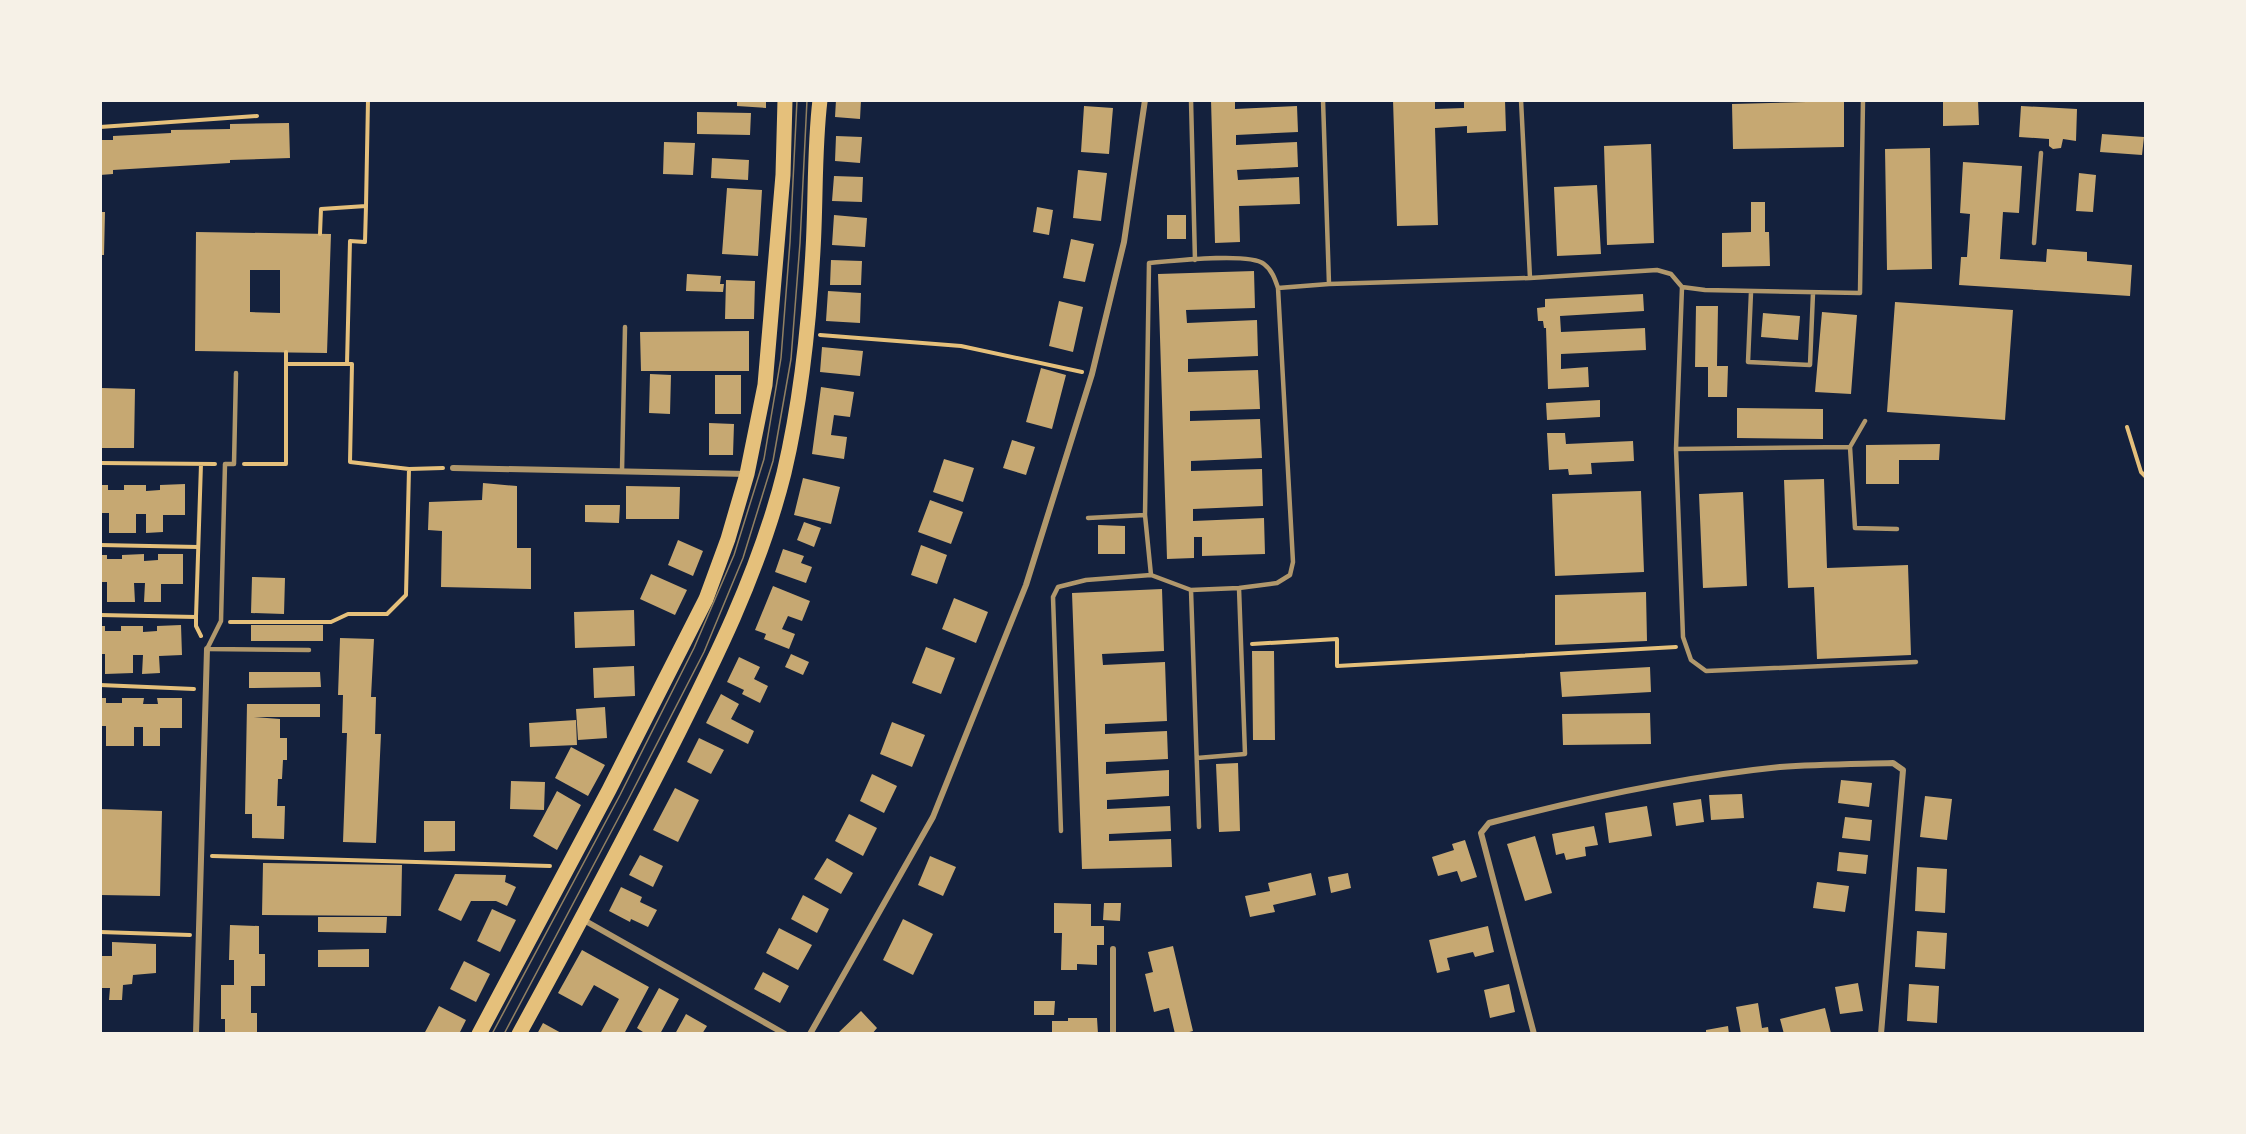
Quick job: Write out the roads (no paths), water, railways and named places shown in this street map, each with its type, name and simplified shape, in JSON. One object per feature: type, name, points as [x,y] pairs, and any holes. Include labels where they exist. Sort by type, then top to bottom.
[{"type":"main road","points":[[479,1034],[609,790],[706,598],[728,539],[747,474],[765,385],[783,175],[785,100]]},
{"type":"main road","points":[[519,1034],[582,919],[692,705],[738,610],[763,543],[781,484],[798,401],[807,334],[820,100]]},
{"type":"street","points":[[810,1034],[933,817],[1026,585],[1092,374],[1124,242],[1145,100]]},
{"type":"street","points":[[453,468],[747,474]]},
{"type":"street","points":[[196,1034],[207,649]]},
{"type":"street","points":[[1534,1034],[1481,833],[1489,824],[1627,790],[1770,769],[1893,763],[1903,770],[1881,1034]]},
{"type":"street","points":[[582,919],[785,1034]]},
{"type":"street","points":[[1113,949],[1113,1034]]},
{"type":"lane","points":[[1191,100],[1196,260]]},
{"type":"lane","points":[[1323,100],[1329,284]]},
{"type":"lane","points":[[1521,100],[1530,278]]},
{"type":"lane","points":[[1278,288],[1329,284],[1530,278],[1657,270],[1671,274],[1682,286],[1750,292],[1860,293],[1863,100]]},
{"type":"lane","points":[[2034,243],[2041,153]]},
{"type":"lane","points":[[1061,831],[1053,597],[1058,587],[1073,582],[1151,575],[1191,590],[1239,588],[1277,583],[1290,575],[1293,562],[1278,288],[1273,274],[1263,262],[1240,257],[1149,263],[1145,515],[1151,575]]},
{"type":"lane","points":[[1682,286],[1676,448],[1683,637],[1691,660],[1706,671],[1916,662]]},
{"type":"lane","points":[[1750,292],[1748,362],[1810,365],[1812,293]]},
{"type":"lane","points":[[622,471],[625,327]]},
{"type":"lane","points":[[236,373],[234,464],[225,464],[220,621],[207,649],[309,650]]},
{"type":"lane","points":[[1865,421],[1850,447],[1856,528],[1898,529]]},
{"type":"lane","points":[[1676,448],[1850,447]]},
{"type":"lane","points":[[1088,518],[1145,515]]},
{"type":"lane","points":[[1197,758],[1245,754],[1239,588]]},
{"type":"lane","points":[[1191,590],[1199,827]]},
{"type":"tram line","points":[[492,1034],[620,795],[694,648],[734,555],[764,459],[781,358],[790,242],[797,100]]},
{"type":"tram line","points":[[504,1034],[704,652],[743,558],[773,461],[791,359],[800,243],[807,100]]}]
